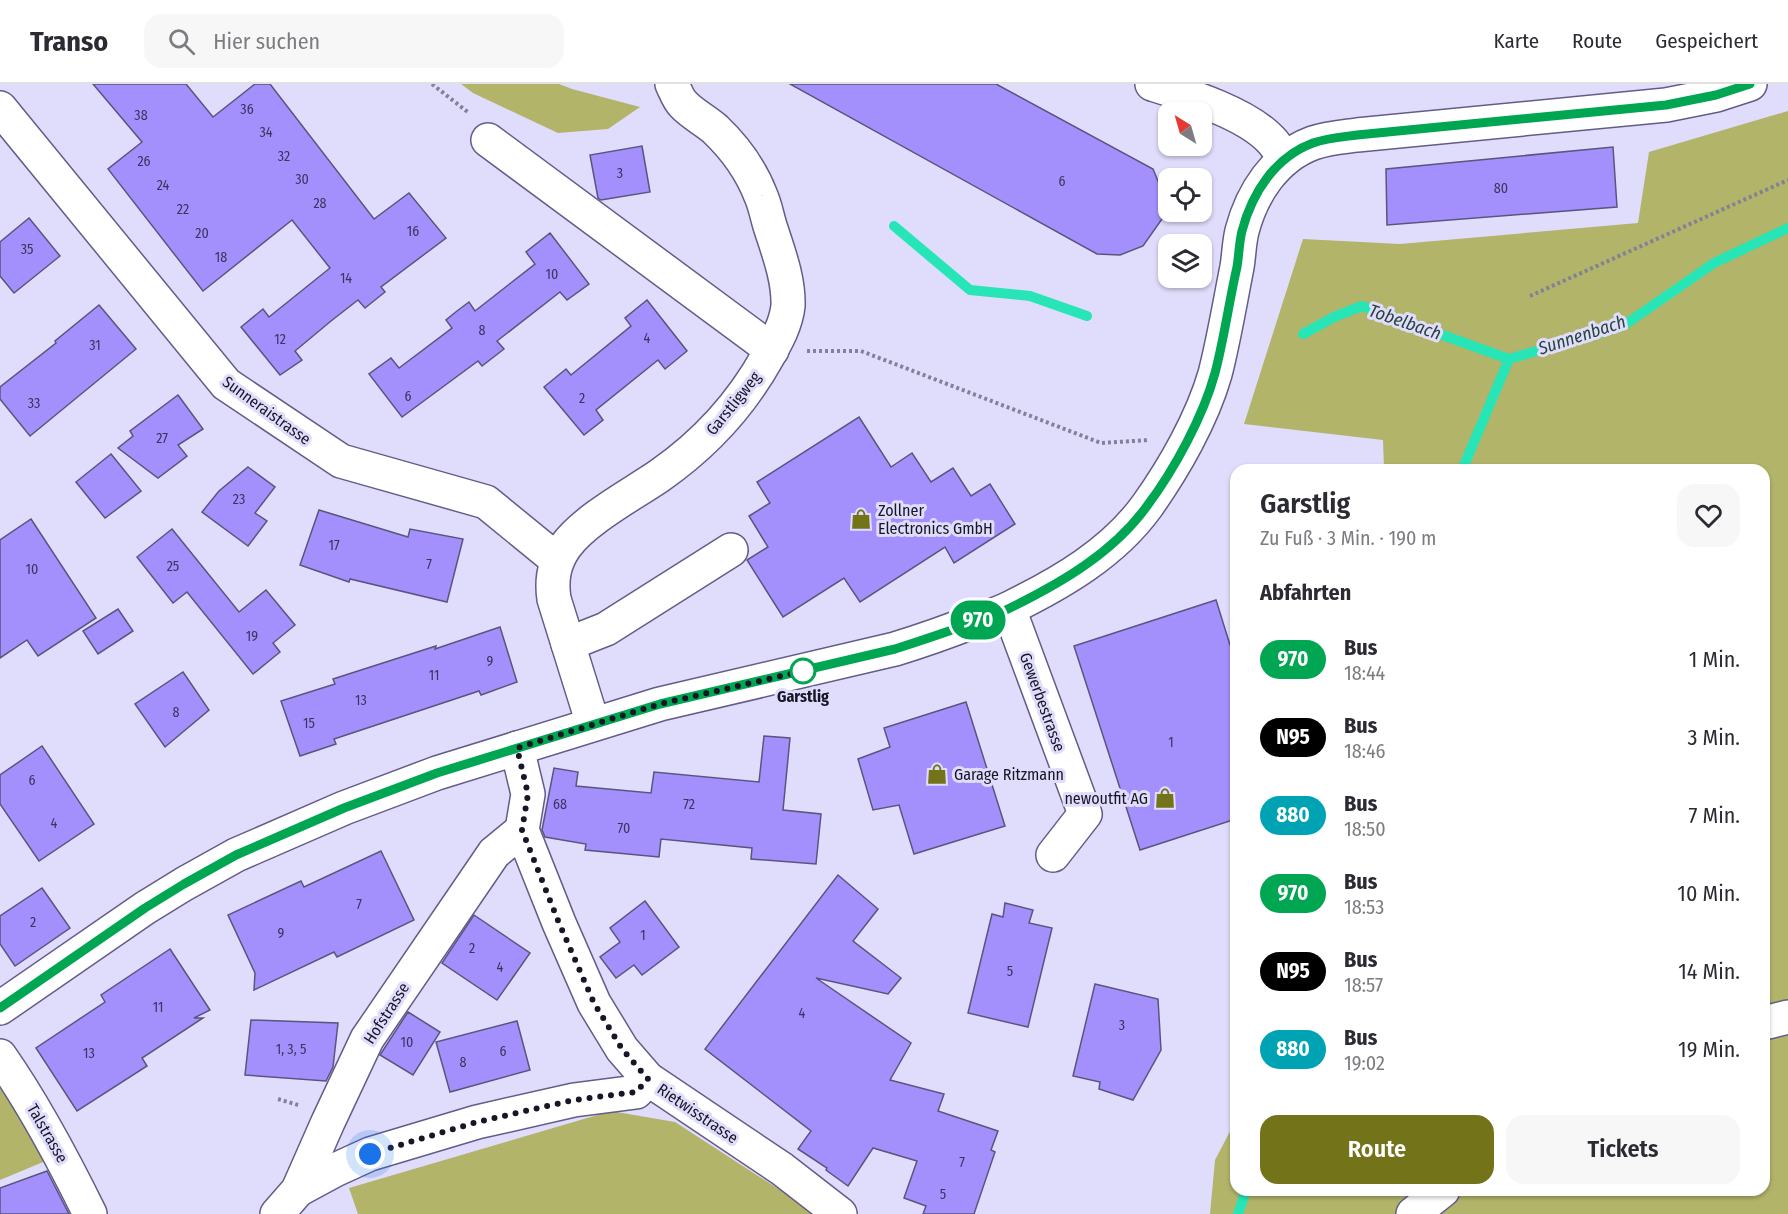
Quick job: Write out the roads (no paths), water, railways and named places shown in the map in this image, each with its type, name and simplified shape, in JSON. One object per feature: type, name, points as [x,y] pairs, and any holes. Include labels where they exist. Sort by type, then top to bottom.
[{"type":"street","name":"Garstligweg","points":[[593,723],[554,598],[553,574],[558,560],[566,546],[590,522],[678,462],[712,432],[743,395],[772,350],[786,318],[788,292],[761,196],[738,153],[713,128],[683,104],[672,84]]},
{"type":"street","points":[[1152,84],[1231,113],[1265,134],[1285,159]]},
{"type":"street","points":[[4,997],[145,908],[236,855],[344,808],[437,773],[593,723],[660,704],[895,649],[1009,609],[1088,564],[1117,540],[1146,507],[1197,422],[1214,374],[1242,232],[1251,206],[1263,182],[1274,169],[1285,159],[1312,144],[1330,139],[1666,105],[1716,95],[1750,84]]},
{"type":"street","name":"Sunneraistrasse","points":[[0,108],[226,384],[341,462],[486,502],[558,560]]},
{"type":"street","points":[[488,140],[772,350]]},
{"type":"street","points":[[567,644],[606,628],[731,550]]},
{"type":"street","name":"Gewerbestrasse","points":[[1009,609],[1085,814],[1053,855]]},
{"type":"street","points":[[517,748],[528,794],[522,830]]},
{"type":"street","name":"Rietwisstrasse","points":[[522,830],[594,1003],[622,1049],[648,1079],[782,1169],[840,1214]]},
{"type":"street","name":"Hofstrasse","points":[[287,1202],[367,1040],[494,853],[522,830]]},
{"type":"street","points":[[1770,1022],[1788,1017]]},
{"type":"street","name":"Talstrasse","points":[[0,1056],[59,1151],[90,1214]]},
{"type":"street","points":[[287,1202],[335,1170],[370,1154],[477,1122],[574,1100],[636,1092],[648,1079]]},
{"type":"street","points":[[1413,1214],[1436,1196]]},
{"type":"waterway","name":"Tobelbach","points":[[894,226],[970,290],[1030,296],[1087,316]]},
{"type":"waterway","name":"Sunnenbach","points":[[1465,464],[1509,359],[1623,326],[1714,263],[1788,228]]},
{"type":"waterway","name":"Tobelbach","points":[[1303,334],[1334,317],[1362,306],[1509,359]]},
{"type":"waterway","name":"Sunnenbach","points":[[1238,1214],[1244,1196]]},
{"type":"place","name":"Zollner Electronics GmbH","points":[[861,519]]},
{"type":"place","name":"Garstlig","points":[[803,671]]},
{"type":"place","name":"Garage Ritzmann","points":[[937,774]]},
{"type":"place","name":"newoutfit AG","points":[[1165,798]]}]
